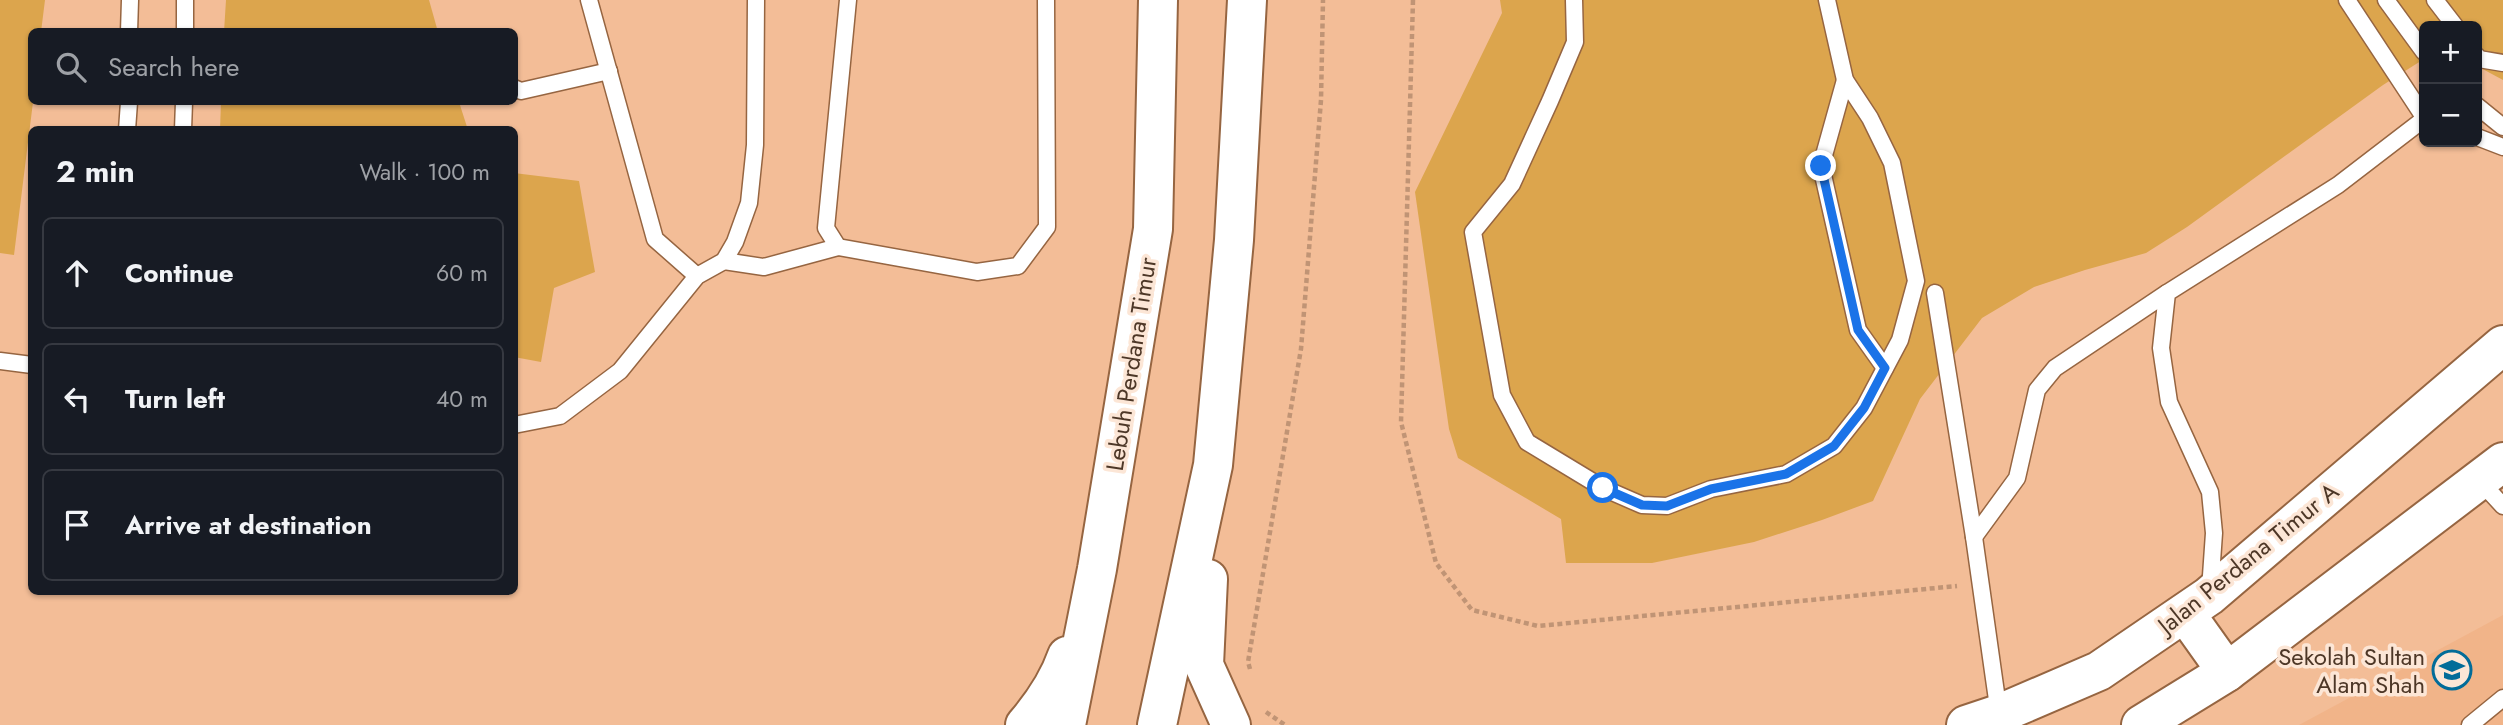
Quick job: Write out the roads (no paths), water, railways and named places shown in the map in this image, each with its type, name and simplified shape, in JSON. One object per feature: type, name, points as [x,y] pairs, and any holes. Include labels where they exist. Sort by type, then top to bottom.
[{"type":"main road","name":"Lebuh Perdana Timur","points":[[1066,725],[1097,569],[1153,229],[1158,0]]},
{"type":"main road","points":[[1246,717],[1204,665],[1213,465],[1234,240],[1248,0]]},
{"type":"main road","name":"Jalan Perdana Timur A","points":[[1982,720],[2099,671],[2197,604],[2503,345]]},
{"type":"main road","points":[[1157,725],[1213,465]]},
{"type":"main road","points":[[2141,725],[2227,672],[2495,483]]},
{"type":"main road","points":[[1025,725],[1041,706],[1060,674],[1097,569]]},
{"type":"main road","points":[[2197,604],[2227,672]]},
{"type":"lane","points":[[130,0],[130,28]]},
{"type":"lane","points":[[185,0],[185,28]]},
{"type":"lane","points":[[589,0],[655,239],[697,276]]},
{"type":"lane","points":[[518,424],[560,416],[620,370],[697,276],[724,261],[735,242],[749,203],[755,145],[756,0]]},
{"type":"lane","points":[[838,247],[826,228],[848,0]]},
{"type":"lane","points":[[724,261],[764,267],[838,247],[977,272],[1018,266],[1047,227],[1046,0]]},
{"type":"lane","points":[[1574,0],[1575,42],[1550,101],[1512,184],[1473,232],[1502,395],[1527,442],[1603,488],[1642,505],[1667,506],[1711,489],[1786,474],[1834,446],[1864,408],[1900,340],[1916,281],[1892,163],[1870,118],[1846,80],[1827,0]]},
{"type":"lane","points":[[2347,0],[2419,110]]},
{"type":"lane","points":[[2386,0],[2419,45]]},
{"type":"lane","points":[[2435,0],[2451,21]]},
{"type":"lane","points":[[2482,60],[2503,63]]},
{"type":"lane","points":[[518,90],[609,71]]},
{"type":"lane","points":[[1846,80],[1821,166],[1858,330],[1885,368]]},
{"type":"lane","points":[[127,126],[129,105]]},
{"type":"lane","points":[[183,126],[184,105]]},
{"type":"lane","points":[[2482,110],[2503,127]]},
{"type":"lane","points":[[1974,537],[2017,478],[2037,390],[2055,368],[2167,293],[2338,185],[2419,122]]},
{"type":"lane","points":[[2482,139],[2503,147]]},
{"type":"lane","points":[[1935,293],[1974,537],[1982,720]]},
{"type":"lane","points":[[2167,293],[2161,348],[2169,402],[2210,492],[2214,533],[2197,604]]},
{"type":"lane","points":[[0,361],[28,364]]},
{"type":"lane","points":[[2470,725],[2503,698]]},
{"type":"place","name":"Sekolah Sultan Alam Shah","points":[[2452,670]]}]
